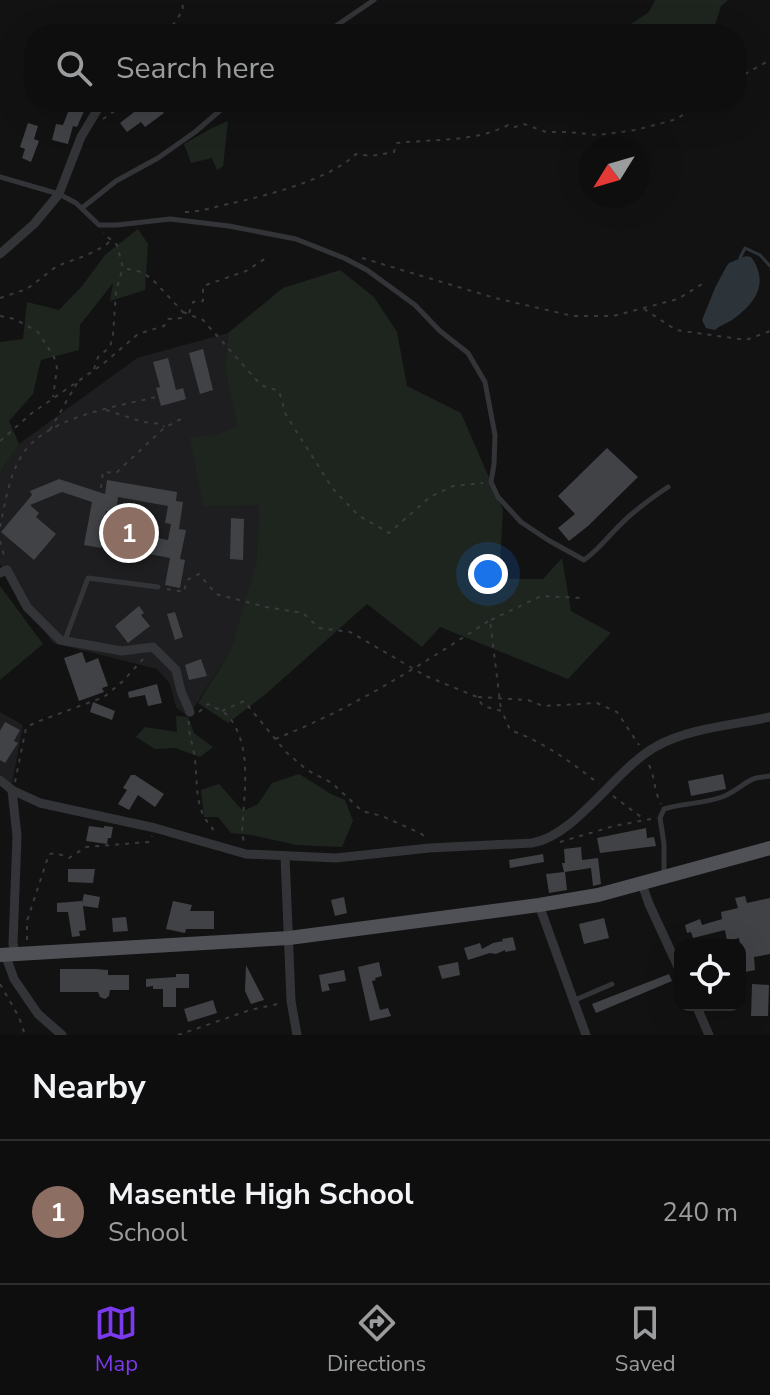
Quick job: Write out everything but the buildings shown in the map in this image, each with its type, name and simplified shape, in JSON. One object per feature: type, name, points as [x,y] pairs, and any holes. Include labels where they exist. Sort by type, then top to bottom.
[{"type":"main road","points":[[8,952],[289,938],[539,905],[598,895],[770,848]]},
{"type":"street","points":[[0,254],[34,224],[59,194],[81,137],[96,112]]},
{"type":"street","points":[[4,572],[27,607],[60,640],[122,651],[153,647],[176,670],[190,712]]},
{"type":"street","points":[[0,780],[40,803],[155,828],[246,854],[336,858],[437,847],[495,845],[543,841],[576,817],[628,767],[673,738],[770,717]]},
{"type":"street","points":[[13,790],[17,836],[8,952],[14,979],[38,1014],[62,1035]]},
{"type":"street","points":[[285,856],[291,1001],[297,1035]]},
{"type":"street","points":[[642,884],[674,958]]},
{"type":"street","points":[[539,905],[586,1035]]},
{"type":"street","points":[[699,1011],[709,1035]]},
{"type":"lane","points":[[339,24],[374,0]]},
{"type":"lane","points":[[82,208],[116,181],[158,158],[195,132],[218,112]]},
{"type":"lane","points":[[0,177],[59,194],[76,203],[99,225],[170,219],[229,226],[296,239],[367,270],[415,305],[440,331],[468,353],[485,382],[495,435],[491,482],[498,497],[521,522],[584,560],[646,502],[668,487]]},
{"type":"lane","points":[[64,641],[88,578],[158,587]]},
{"type":"lane","points":[[663,878],[664,844],[660,818],[664,809],[724,797],[752,778],[770,776]]},
{"type":"lane","points":[[575,1000],[612,984]]},
{"type":"path","points":[[174,24],[183,10],[182,0]]},
{"type":"path","points":[[746,73],[770,60]]},
{"type":"path","points":[[88,125],[96,124],[113,112]]},
{"type":"path","points":[[170,219],[176,212],[206,211],[224,204],[255,199],[325,174],[345,164],[356,154],[371,156],[394,152],[397,143],[494,133],[508,125],[515,127],[524,124],[546,132],[598,135],[636,130],[677,119],[686,112]]},
{"type":"path","points":[[94,370],[98,357],[110,347],[116,292],[123,268],[117,245],[108,235],[95,229],[99,225]]},
{"type":"path","points":[[0,298],[27,289],[57,266],[87,255],[112,239]]},
{"type":"path","points":[[189,314],[193,302],[203,301],[203,286],[246,271],[269,256]]},
{"type":"path","points":[[355,264],[362,258],[495,298],[573,316],[613,316],[678,299],[702,284]]},
{"type":"path","points":[[123,268],[142,272],[153,280],[183,312],[203,320],[261,385],[279,391],[286,415],[333,489],[358,515],[389,533],[441,491],[453,486],[491,482]]},
{"type":"path","points":[[642,308],[676,330],[746,340],[770,331]]},
{"type":"path","points":[[0,441],[32,413],[94,370],[138,334],[164,326],[168,319],[183,318],[183,312]]},
{"type":"path","points":[[0,316],[15,319],[38,332],[54,357],[57,368],[53,398]]},
{"type":"path","points":[[50,431],[79,381]]},
{"type":"path","points":[[0,527],[14,471],[32,443],[59,425],[156,397]]},
{"type":"path","points":[[105,410],[143,422],[162,424],[164,428]]},
{"type":"path","points":[[101,488],[103,472],[116,473],[164,428],[183,418]]},
{"type":"path","points":[[0,541],[4,572]]},
{"type":"path","points":[[158,587],[184,592],[187,580],[199,574],[216,594],[303,613],[319,628],[350,632],[414,669],[477,697],[528,700],[543,706],[597,703],[617,712]]},
{"type":"path","points":[[275,739],[332,715],[414,669],[490,620],[541,596],[583,598]]},
{"type":"path","points":[[490,620],[499,698],[510,730],[532,738],[564,757]]},
{"type":"path","points":[[13,790],[26,728],[104,697],[153,647]]},
{"type":"path","points":[[477,697],[483,706],[502,711]]},
{"type":"path","points":[[222,711],[244,701],[286,752],[307,770],[332,783],[362,811],[382,816],[420,833],[437,847]]},
{"type":"path","points":[[216,846],[214,829],[204,817],[196,791],[195,756],[188,729],[190,712],[199,713],[208,704],[228,715],[240,736],[245,766],[242,834],[246,854]]},
{"type":"path","points":[[543,841],[558,843],[614,826],[660,818]]},
{"type":"path","points":[[8,952],[27,943],[27,921],[49,854],[69,858],[86,847],[149,842],[155,828]]},
{"type":"path","points":[[0,984],[19,1017],[25,1035]]},
{"type":"path","points":[[178,1035],[250,1010],[291,1001]]},
{"type":"shaded area","points":[[655,0],[728,0],[721,6],[715,24],[631,24],[649,12]]},
{"type":"shaded area","points":[[228,121],[223,166],[217,170],[212,158],[191,163],[184,144]]},
{"type":"shaded area","points":[[138,229],[148,244],[145,290],[110,301],[113,283],[80,325],[79,350],[41,360],[33,394],[9,421],[19,444],[0,473],[0,342],[23,339],[27,302],[59,310],[105,255]]},
{"type":"shaded area","points":[[746,256],[751,257],[759,276],[753,300],[740,314],[715,330],[706,328],[702,320],[726,267]]},
{"type":"shaded area","points":[[340,270],[374,297],[397,332],[407,386],[461,413],[503,510],[499,579],[543,579],[562,558],[571,611],[611,633],[568,679],[440,627],[422,647],[367,604],[267,693],[228,723],[198,703],[230,652],[257,561],[259,505],[203,506],[190,437],[216,435],[238,426],[225,370],[228,333],[283,288]]},
{"type":"shaded area","points":[[228,333],[225,370],[259,504],[258,561],[230,652],[188,717],[176,707],[170,684],[157,669],[53,643],[6,578],[0,564],[0,473],[19,444],[137,358]]},
{"type":"shaded area","points":[[0,586],[43,644],[0,680]]},
{"type":"shaded area","points":[[0,712],[23,725],[12,784],[0,774]]},
{"type":"shaded area","points":[[176,716],[188,717],[194,733],[213,747],[200,757],[175,748],[155,749],[136,737],[145,727],[177,732]]},
{"type":"shaded area","points":[[299,774],[345,800],[353,821],[342,847],[296,845],[231,833],[218,817],[204,817],[201,790],[219,784],[243,811],[258,804],[272,783]]},
{"type":"waterway","points":[[740,258],[745,248],[760,255],[770,266]]},
{"type":"place","name":"Masentle High School","points":[[129,533]]}]
